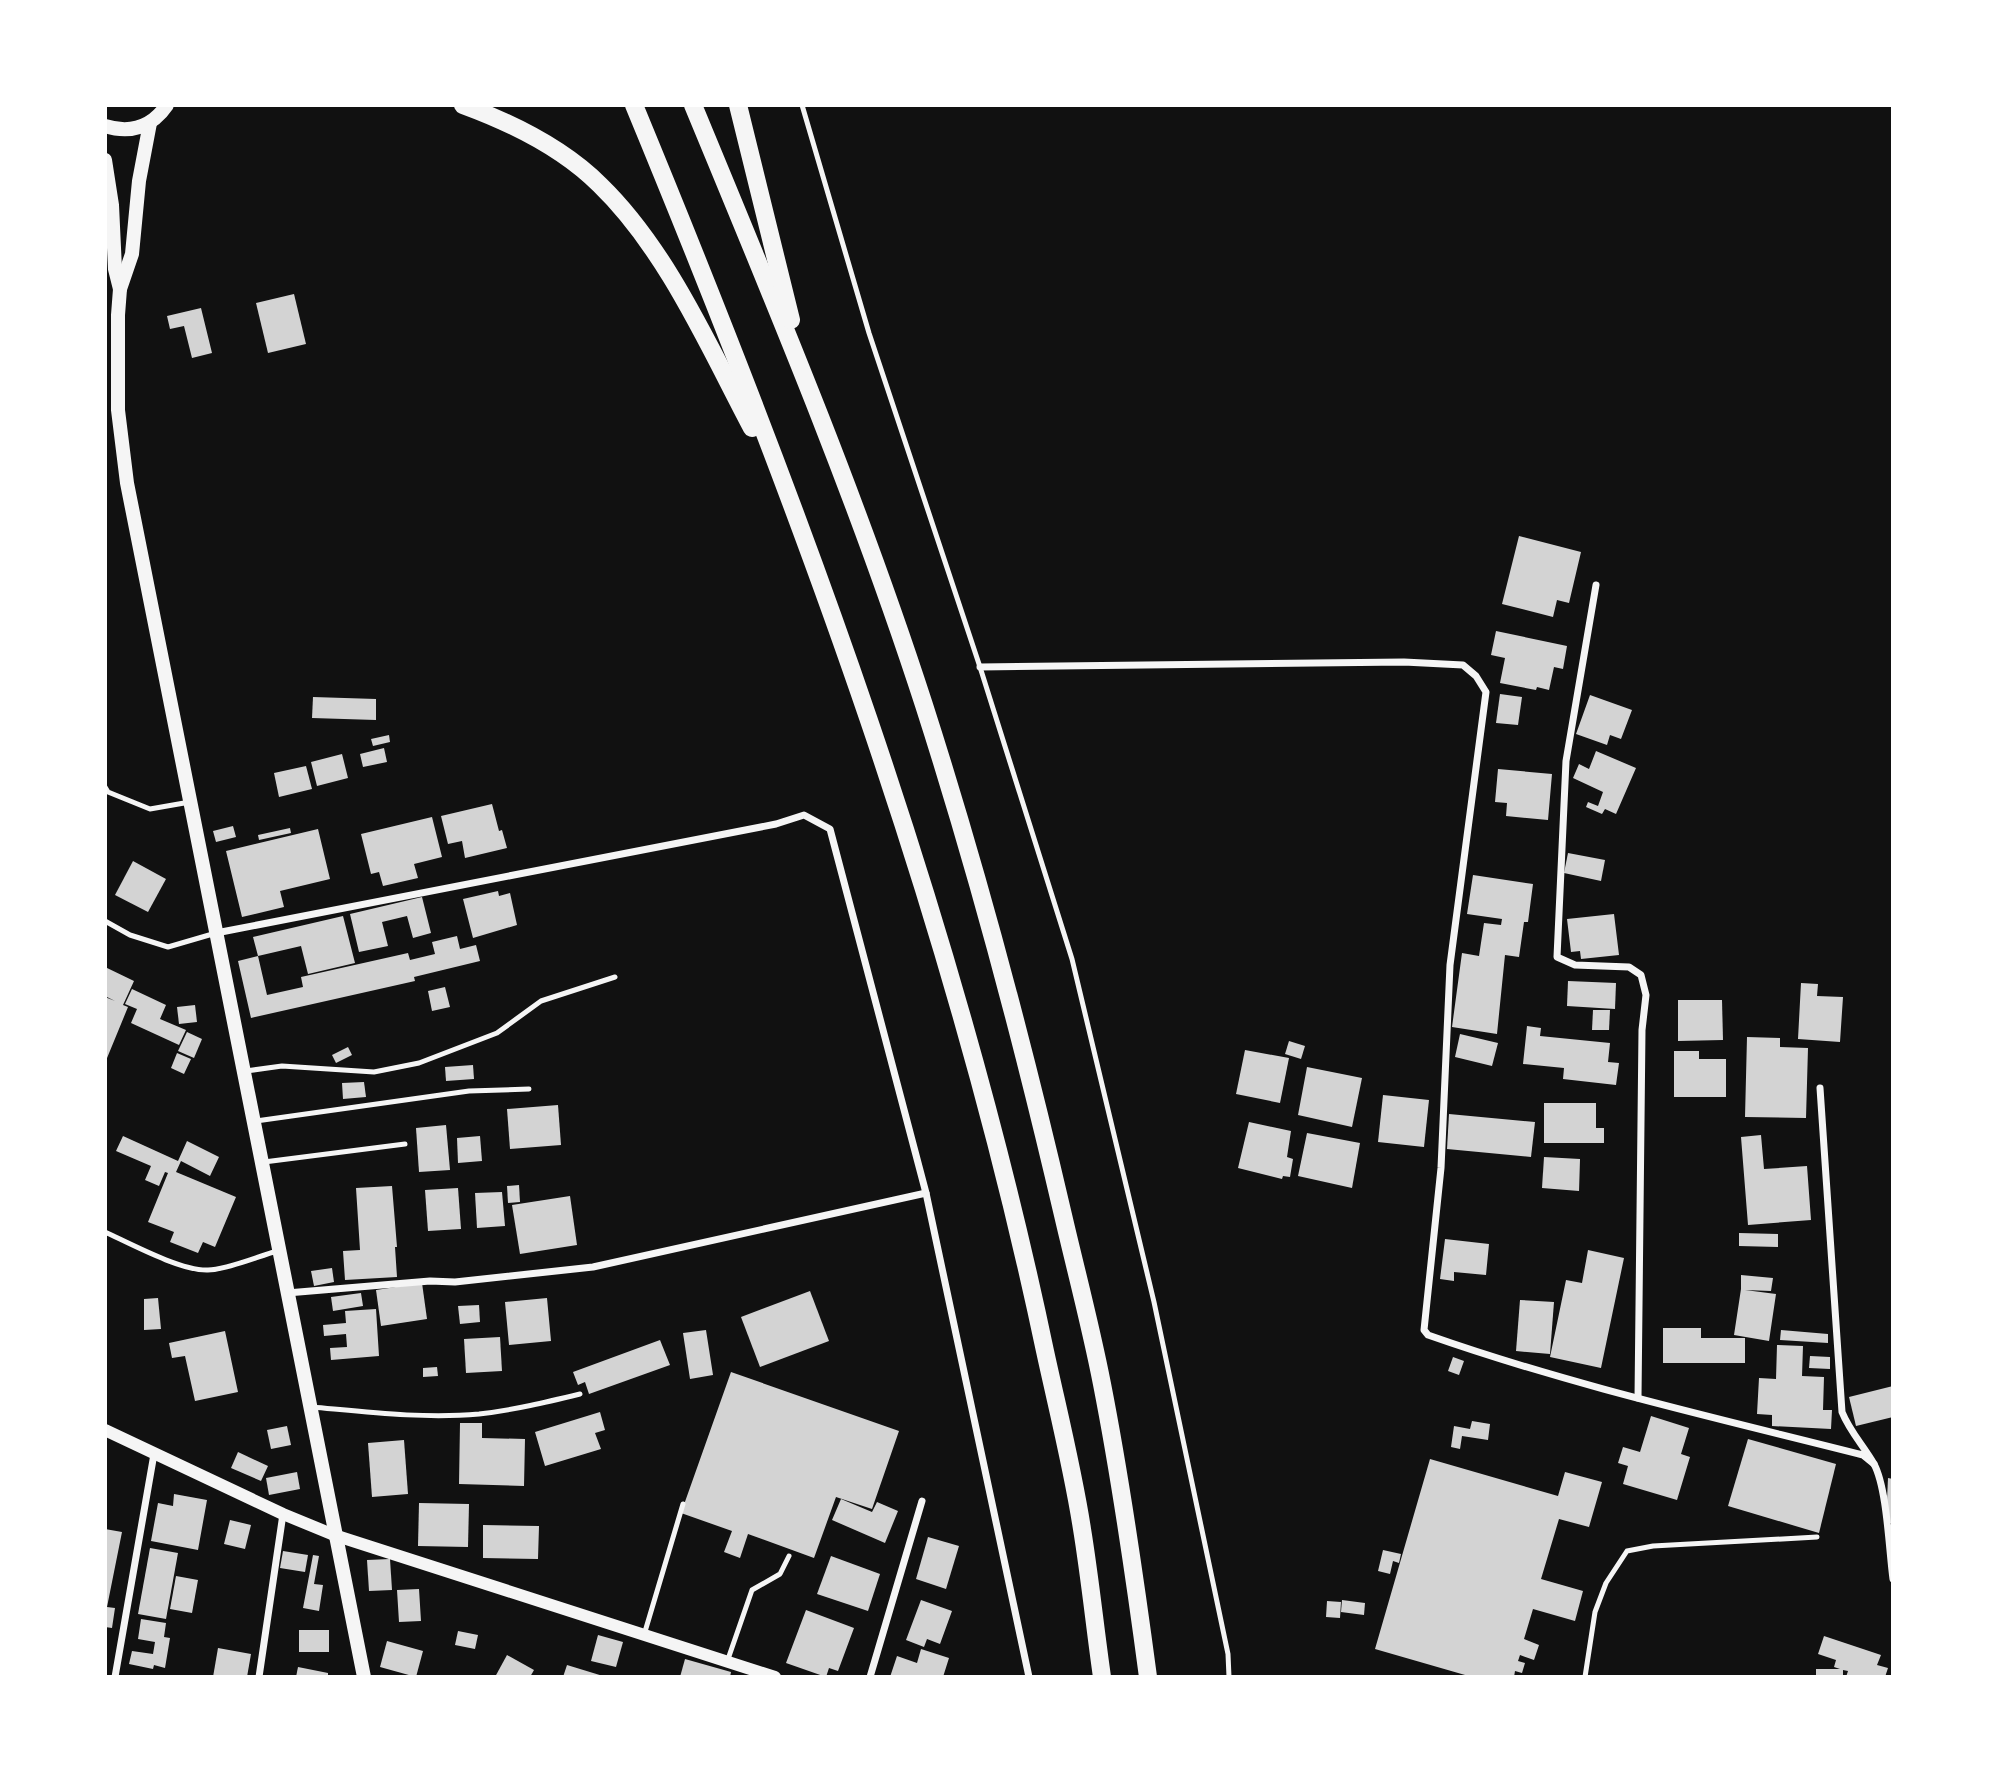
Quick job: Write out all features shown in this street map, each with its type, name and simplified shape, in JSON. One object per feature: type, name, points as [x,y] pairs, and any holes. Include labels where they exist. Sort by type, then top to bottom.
[{"type":"highway","points":[[463,105],[510,124],[560,153],[600,184],[631,220],[668,273],[692,315],[790,499]]},
{"type":"highway","points":[[634,105],[790,499],[895,796],[972,1046],[1016,1217],[1082,1527],[1102,1677]]},
{"type":"highway","points":[[693,105],[804,375],[885,593],[924,705],[998,953],[1042,1123],[1102,1384],[1129,1541],[1148,1677]]},
{"type":"highway","points":[[738,105],[804,375]]},
{"type":"main road","points":[[105,126],[121,130],[136,129],[150,123],[167,105]]},
{"type":"main road","points":[[120,289],[132,254],[141,163],[150,123]]},
{"type":"main road","points":[[105,160],[112,205],[109,247],[120,289],[118,410],[127,483],[364,1677]]},
{"type":"street","points":[[1596,585],[1566,761],[1557,957],[1575,965],[1629,967],[1641,975],[1646,995],[1642,1030],[1638,1398]]},
{"type":"street","points":[[980,667],[1404,662],[1463,665],[1476,676],[1486,692],[1450,965],[1441,1168],[1424,1330],[1428,1335],[1472,1350],[1638,1398],[1863,1455],[1874,1464]]},
{"type":"street","points":[[216,933],[776,824],[804,815],[830,829],[926,1193],[1029,1677]]},
{"type":"street","points":[[1820,1088],[1842,1412],[1849,1430],[1874,1464],[1881,1483],[1893,1579]]},
{"type":"street","points":[[286,1294],[430,1281],[455,1282],[593,1267],[926,1193]]},
{"type":"street","points":[[105,1430],[283,1514],[334,1535],[775,1677]]},
{"type":"street","points":[[115,1677],[154,1454]]},
{"type":"street","points":[[870,1677],[922,1501]]},
{"type":"street","points":[[259,1677],[283,1514]]},
{"type":"lane","points":[[802,105],[869,333],[980,667],[1075,972],[1154,1302],[1228,1654],[1229,1677]]},
{"type":"lane","points":[[105,787],[108,792],[150,809],[190,802]]},
{"type":"lane","points":[[105,921],[130,935],[168,947],[216,933]]},
{"type":"lane","points":[[243,1072],[282,1066],[374,1072],[419,1063],[497,1033],[541,1001],[615,977]]},
{"type":"lane","points":[[253,1122],[469,1091],[529,1089]]},
{"type":"lane","points":[[261,1162],[405,1144]]},
{"type":"lane","points":[[105,1232],[153,1254],[201,1270],[278,1251]]},
{"type":"lane","points":[[309,1407],[386,1413],[477,1414],[527,1407],[580,1394]]},
{"type":"lane","points":[[644,1636],[683,1504]]},
{"type":"lane","points":[[1585,1677],[1595,1612],[1606,1583],[1627,1551],[1653,1546],[1816,1537]]},
{"type":"lane","points":[[727,1662],[752,1590],[780,1574],[789,1556]]},
{"type":"building","points":[[294,294],[306,344],[268,353],[256,303]]},
{"type":"building","points":[[201,308],[212,353],[192,358],[184,326],[170,329],[167,316]]},
{"type":"building","points":[[1519,536],[1581,552],[1569,603],[1557,600],[1553,617],[1502,604]]},
{"type":"building","points":[[1496,631],[1567,646],[1563,669],[1554,667],[1549,690],[1500,683],[1505,658],[1491,655]]},
{"type":"building","points":[[1500,694],[1522,697],[1518,725],[1496,723]]},
{"type":"building","points":[[1590,695],[1632,710],[1621,739],[1610,735],[1607,745],[1576,734]]},
{"type":"building","points":[[313,697],[376,699],[376,720],[312,718]]},
{"type":"building","points":[[389,735],[390,742],[373,746],[371,739]]},
{"type":"building","points":[[384,748],[387,762],[363,767],[360,754]]},
{"type":"building","points":[[1596,751],[1636,768],[1616,814],[1605,809],[1602,814],[1586,807],[1588,802],[1598,806],[1603,792],[1573,778],[1579,764],[1589,769]]},
{"type":"building","points":[[342,754],[348,778],[317,786],[311,762]]},
{"type":"building","points":[[306,766],[312,789],[279,797],[274,773]]},
{"type":"building","points":[[1498,769],[1552,774],[1548,820],[1506,816],[1507,803],[1495,802]]},
{"type":"building","points":[[492,804],[507,848],[465,858],[462,841],[448,844],[441,816]]},
{"type":"building","points":[[432,817],[442,857],[414,864],[418,878],[383,886],[379,872],[371,874],[361,834]]},
{"type":"building","points":[[233,826],[236,837],[216,842],[213,831]]},
{"type":"building","points":[[290,828],[291,833],[259,840],[258,835]]},
{"type":"building","points":[[318,829],[330,879],[280,891],[284,907],[242,917],[226,851]]},
{"type":"building","points":[[1568,853],[1605,860],[1601,881],[1564,873]]},
{"type":"building","points":[[133,861],[166,879],[148,912],[115,895]]},
{"type":"building","points":[[1473,875],[1533,884],[1528,922],[1524,922],[1519,957],[1505,955],[1497,1034],[1452,1027],[1462,953],[1479,956],[1484,923],[1501,925],[1502,919],[1467,914]]},
{"type":"building","points":[[498,891],[499,896],[510,893],[517,925],[473,938],[463,899]]},
{"type":"building","points":[[422,897],[431,933],[413,938],[407,916],[382,922],[388,946],[359,952],[350,914]]},
{"type":"building","points":[[1614,914],[1619,955],[1581,959],[1580,951],[1571,952],[1567,919]]},
{"type":"building","points":[[343,916],[355,963],[308,974],[301,946],[258,956],[253,937]]},
{"type":"building","points":[[457,936],[460,949],[476,945],[480,961],[414,977],[415,981],[251,1018],[238,961],[258,956],[267,995],[303,987],[301,977],[408,953],[410,960],[435,954],[432,942]]},
{"type":"building","points":[[105,967],[134,981],[123,1005],[128,1007],[105,1063],[105,997],[115,1001],[105,996]]},
{"type":"building","points":[[1568,981],[1616,983],[1615,1009],[1567,1006]]},
{"type":"building","points":[[1801,983],[1818,984],[1817,996],[1843,997],[1840,1042],[1798,1039]]},
{"type":"building","points":[[445,987],[450,1007],[432,1011],[428,991]]},
{"type":"building","points":[[132,989],[166,1005],[160,1019],[186,1030],[179,1045],[131,1023],[137,1009],[125,1004]]},
{"type":"building","points":[[1678,1000],[1722,1000],[1723,1040],[1678,1041]]},
{"type":"building","points":[[195,1005],[197,1022],[179,1024],[177,1007]]},
{"type":"building","points":[[1593,1010],[1610,1010],[1609,1030],[1592,1030]]},
{"type":"building","points":[[1527,1026],[1541,1028],[1540,1036],[1610,1043],[1608,1062],[1619,1063],[1616,1085],[1563,1079],[1564,1068],[1523,1064]]},
{"type":"building","points":[[187,1032],[202,1039],[194,1058],[178,1051]]},
{"type":"building","points":[[1460,1034],[1498,1043],[1492,1066],[1455,1057]]},
{"type":"building","points":[[1747,1037],[1780,1038],[1780,1047],[1808,1048],[1806,1118],[1745,1117]]},
{"type":"building","points":[[1289,1041],[1305,1046],[1301,1059],[1285,1054]]},
{"type":"building","points":[[348,1047],[352,1055],[336,1063],[332,1055]]},
{"type":"building","points":[[1245,1050],[1289,1058],[1280,1103],[1236,1094]]},
{"type":"building","points":[[1674,1051],[1699,1051],[1699,1059],[1726,1059],[1726,1097],[1674,1097]]},
{"type":"building","points":[[177,1053],[191,1059],[184,1074],[171,1068]]},
{"type":"building","points":[[473,1065],[474,1079],[446,1081],[445,1067]]},
{"type":"building","points":[[1307,1067],[1362,1078],[1352,1127],[1298,1115]]},
{"type":"building","points":[[364,1082],[366,1097],[343,1099],[342,1083]]},
{"type":"building","points":[[1383,1095],[1429,1100],[1424,1147],[1378,1142]]},
{"type":"building","points":[[1544,1103],[1596,1103],[1596,1128],[1604,1128],[1604,1143],[1544,1143]]},
{"type":"building","points":[[558,1105],[561,1145],[510,1149],[507,1109]]},
{"type":"building","points":[[1449,1114],[1535,1122],[1531,1157],[1447,1149]]},
{"type":"building","points":[[1249,1122],[1291,1131],[1287,1157],[1293,1159],[1290,1177],[1283,1176],[1282,1179],[1238,1168]]},
{"type":"building","points":[[446,1125],[450,1170],[419,1172],[416,1128]]},
{"type":"building","points":[[1307,1133],[1360,1143],[1352,1188],[1298,1176]]},
{"type":"building","points":[[1761,1135],[1764,1169],[1807,1166],[1811,1220],[1748,1225],[1741,1137]]},
{"type":"building","points":[[123,1136],[178,1161],[187,1141],[219,1157],[210,1176],[181,1161],[176,1172],[236,1197],[215,1247],[203,1242],[198,1253],[170,1242],[174,1232],[148,1222],[168,1173],[165,1172],[159,1186],[145,1180],[151,1166],[116,1151]]},
{"type":"building","points":[[480,1136],[482,1161],[458,1163],[457,1138]]},
{"type":"building","points":[[1544,1157],[1580,1159],[1579,1191],[1542,1188]]},
{"type":"building","points":[[519,1185],[520,1202],[508,1203],[507,1186]]},
{"type":"building","points":[[392,1186],[397,1277],[345,1280],[343,1251],[360,1250],[356,1188]]},
{"type":"building","points":[[458,1188],[461,1229],[428,1231],[425,1190]]},
{"type":"building","points":[[502,1192],[505,1226],[477,1228],[475,1193]]},
{"type":"building","points":[[570,1196],[577,1245],[520,1254],[512,1205]]},
{"type":"building","points":[[1739,1233],[1778,1234],[1778,1247],[1739,1246]]},
{"type":"building","points":[[1445,1239],[1489,1244],[1486,1275],[1454,1272],[1454,1281],[1440,1279]]},
{"type":"building","points":[[1588,1250],[1624,1258],[1601,1368],[1550,1357],[1566,1280],[1582,1283]]},
{"type":"building","points":[[332,1268],[334,1282],[314,1286],[311,1271]]},
{"type":"building","points":[[1741,1275],[1773,1278],[1771,1291],[1745,1290],[1776,1294],[1769,1341],[1734,1335]]},
{"type":"building","points":[[422,1283],[427,1319],[381,1326],[376,1290]]},
{"type":"building","points":[[810,1291],[829,1341],[760,1367],[741,1317]]},
{"type":"building","points":[[361,1293],[363,1306],[333,1311],[331,1297]]},
{"type":"building","points":[[158,1298],[161,1329],[144,1330],[144,1299]]},
{"type":"building","points":[[547,1298],[551,1341],[509,1345],[505,1302]]},
{"type":"building","points":[[1520,1300],[1554,1302],[1550,1354],[1516,1351]]},
{"type":"building","points":[[479,1305],[480,1322],[460,1324],[458,1306]]},
{"type":"building","points":[[376,1309],[379,1356],[331,1360],[330,1348],[347,1347],[346,1334],[324,1336],[323,1325],[346,1323],[345,1311]]},
{"type":"building","points":[[1663,1328],[1701,1328],[1701,1338],[1745,1338],[1745,1363],[1663,1363]]},
{"type":"building","points":[[706,1330],[713,1375],[690,1379],[683,1333]]},
{"type":"building","points":[[1781,1330],[1828,1334],[1828,1343],[1780,1340]]},
{"type":"building","points":[[225,1331],[238,1392],[195,1401],[185,1356],[172,1358],[169,1343]]},
{"type":"building","points":[[500,1337],[502,1371],[466,1373],[464,1339]]},
{"type":"building","points":[[660,1340],[670,1365],[589,1394],[585,1382],[578,1385],[573,1372]]},
{"type":"building","points":[[1777,1345],[1803,1346],[1802,1376],[1824,1377],[1823,1410],[1832,1410],[1831,1429],[1772,1426],[1772,1415],[1757,1414],[1759,1378],[1776,1379]]},
{"type":"building","points":[[1810,1356],[1830,1357],[1830,1369],[1809,1368]]},
{"type":"building","points":[[1453,1357],[1464,1361],[1459,1375],[1448,1371]]},
{"type":"building","points":[[437,1367],[438,1376],[423,1377],[423,1368]]},
{"type":"building","points":[[731,1372],[899,1431],[872,1509],[836,1497],[814,1558],[748,1534],[740,1558],[724,1552],[732,1531],[681,1513]]},
{"type":"building","points":[[1893,1386],[1893,1417],[1856,1426],[1849,1397]]},
{"type":"building","points":[[600,1412],[605,1430],[595,1433],[601,1449],[545,1466],[535,1432]]},
{"type":"building","points":[[1651,1416],[1689,1428],[1681,1454],[1690,1457],[1677,1500],[1623,1484],[1628,1466],[1618,1463],[1623,1447],[1640,1452]]},
{"type":"building","points":[[1472,1421],[1490,1424],[1488,1440],[1462,1436],[1460,1449],[1451,1447],[1454,1426],[1470,1429]]},
{"type":"building","points":[[460,1423],[482,1423],[482,1438],[525,1439],[524,1486],[459,1484]]},
{"type":"building","points":[[287,1426],[291,1445],[271,1449],[267,1430]]},
{"type":"building","points":[[1748,1439],[1836,1464],[1819,1533],[1728,1506]]},
{"type":"building","points":[[404,1440],[408,1494],[372,1497],[368,1443]]},
{"type":"building","points":[[238,1452],[268,1466],[261,1481],[231,1468]]},
{"type":"building","points":[[1430,1459],[1558,1496],[1565,1472],[1602,1482],[1589,1527],[1559,1519],[1541,1579],[1583,1591],[1575,1621],[1533,1609],[1524,1639],[1539,1645],[1534,1660],[1520,1655],[1518,1661],[1525,1663],[1522,1673],[1515,1671],[1514,1677],[1472,1677],[1375,1649]]},
{"type":"building","points":[[297,1472],[300,1489],[269,1495],[266,1478]]},
{"type":"building","points":[[1888,1478],[1893,1479],[1893,1523],[1886,1523]]},
{"type":"building","points":[[174,1494],[207,1500],[198,1550],[151,1541],[158,1503],[173,1506]]},
{"type":"building","points":[[841,1499],[872,1512],[877,1502],[898,1511],[885,1543],[832,1520]]},
{"type":"building","points":[[419,1503],[469,1504],[468,1547],[418,1546]]},
{"type":"building","points":[[230,1520],[251,1525],[245,1549],[224,1544]]},
{"type":"building","points":[[483,1525],[539,1526],[538,1559],[483,1558]]},
{"type":"building","points":[[105,1529],[122,1532],[107,1607],[115,1608],[112,1628],[105,1627]]},
{"type":"building","points":[[928,1537],[959,1546],[946,1589],[916,1579]]},
{"type":"building","points":[[150,1548],[178,1553],[166,1619],[138,1614]]},
{"type":"building","points":[[1383,1550],[1401,1554],[1399,1563],[1393,1561],[1390,1574],[1378,1571]]},
{"type":"building","points":[[283,1551],[308,1555],[305,1572],[280,1568]]},
{"type":"building","points":[[313,1555],[319,1556],[314,1584],[323,1585],[319,1611],[303,1608]]},
{"type":"building","points":[[831,1556],[880,1574],[868,1611],[817,1594]]},
{"type":"building","points":[[390,1559],[392,1590],[369,1591],[367,1560]]},
{"type":"building","points":[[176,1576],[198,1580],[192,1613],[170,1609]]},
{"type":"building","points":[[419,1589],[421,1621],[399,1622],[397,1590]]},
{"type":"building","points":[[921,1600],[952,1611],[940,1644],[927,1639],[924,1647],[906,1640]]},
{"type":"building","points":[[1342,1600],[1365,1603],[1364,1615],[1341,1612]]},
{"type":"building","points":[[1327,1601],[1341,1602],[1340,1618],[1326,1617]]},
{"type":"building","points":[[806,1610],[854,1628],[838,1671],[829,1668],[826,1677],[786,1663]]},
{"type":"building","points":[[141,1619],[166,1623],[164,1637],[170,1638],[165,1668],[154,1665],[153,1669],[129,1664],[132,1651],[153,1654],[155,1642],[138,1639]]},
{"type":"building","points":[[299,1630],[329,1630],[329,1652],[299,1652]]},
{"type":"building","points":[[458,1631],[478,1635],[475,1649],[455,1645]]},
{"type":"building","points":[[598,1635],[623,1642],[616,1667],[591,1661]]},
{"type":"building","points":[[1824,1636],[1881,1655],[1877,1665],[1888,1668],[1885,1677],[1846,1677],[1848,1671],[1843,1670],[1843,1677],[1816,1677],[1816,1669],[1840,1669],[1834,1667],[1836,1660],[1818,1654]]},
{"type":"building","points":[[387,1641],[423,1651],[416,1677],[380,1667]]},
{"type":"building","points":[[218,1648],[251,1654],[247,1677],[213,1677]]},
{"type":"building","points":[[921,1649],[949,1658],[943,1677],[890,1677],[897,1656],[917,1663]]},
{"type":"building","points":[[507,1655],[534,1670],[530,1677],[495,1677]]},
{"type":"building","points":[[685,1659],[731,1672],[730,1677],[680,1677]]},
{"type":"building","points":[[567,1665],[603,1676],[603,1677],[563,1677]]},
{"type":"building","points":[[298,1667],[328,1673],[328,1677],[296,1677]]}]
